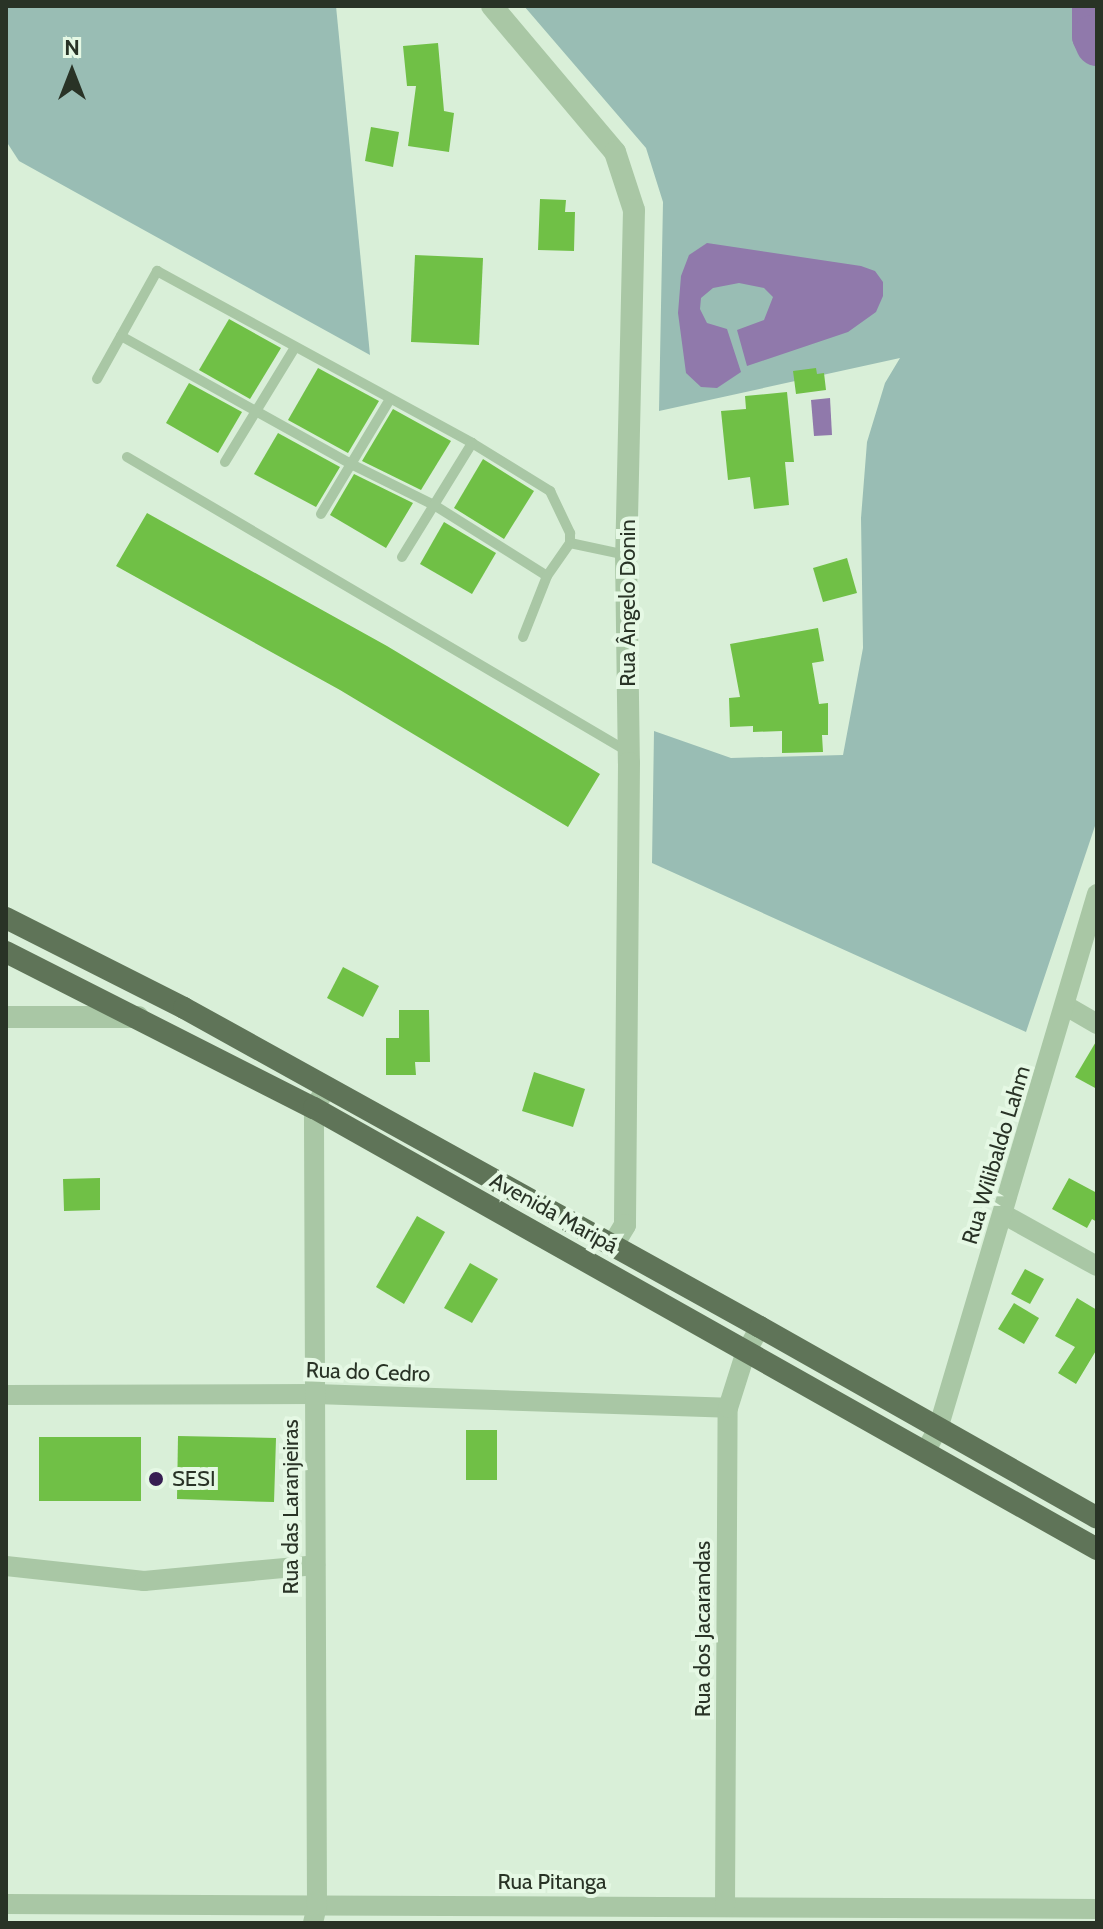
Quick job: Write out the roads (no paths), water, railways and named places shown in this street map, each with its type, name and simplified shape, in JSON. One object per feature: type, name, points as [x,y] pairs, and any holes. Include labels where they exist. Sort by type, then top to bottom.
[{"type":"main road","name":"Avenida Maripá","points":[[6,918],[153,991],[760,1327],[1097,1518]]},
{"type":"main road","name":"Avenida Maripá","points":[[6,952],[314,1108],[745,1354],[1097,1549]]},
{"type":"main road","points":[[78,987],[92,984],[98,976],[97,964]]},
{"type":"street","name":"Rua Ângelo Donin","points":[[492,6],[615,152],[634,210],[626,555],[629,752],[625,1225],[613,1245]]},
{"type":"street","name":"Rua Wilibaldo Lahm","points":[[925,1452],[938,1429],[1097,894]]},
{"type":"street","points":[[6,1017],[138,1017],[153,991]]},
{"type":"street","points":[[1066,1006],[1097,1024]]},
{"type":"street","points":[[314,1108],[327,1087]]},
{"type":"street","name":"Rua das Laranjeiras","points":[[314,1108],[315,1914]]},
{"type":"street","points":[[1003,1214],[1097,1266]]},
{"type":"street","points":[[597,1270],[613,1245]]},
{"type":"street","name":"Rua dos Jacarandas","points":[[725,1907],[728,1408],[745,1354],[760,1327]]},
{"type":"street","name":"Rua do Cedro","points":[[6,1395],[315,1394],[728,1408]]},
{"type":"street","points":[[6,1566],[144,1581],[315,1565]]},
{"type":"street","name":"Rua Pitanga","points":[[6,1904],[67,1913],[602,1915],[725,1907],[788,1915],[988,1916],[1097,1909]]},
{"type":"lane","points":[[97,379],[157,271],[294,349],[472,443],[550,491],[570,533],[570,543],[547,576],[523,637]]},
{"type":"lane","points":[[121,336],[351,464],[434,505],[547,576]]},
{"type":"lane","points":[[225,462],[294,349]]},
{"type":"lane","points":[[321,514],[390,399]]},
{"type":"lane","points":[[402,557],[472,443]]},
{"type":"lane","points":[[127,457],[629,752]]},
{"type":"lane","points":[[570,543],[626,555]]},
{"type":"waterway","points":[[1093,6],[1093,36],[1097,45]]},
{"type":"place","name":"SESI","points":[[156,1479]]}]
